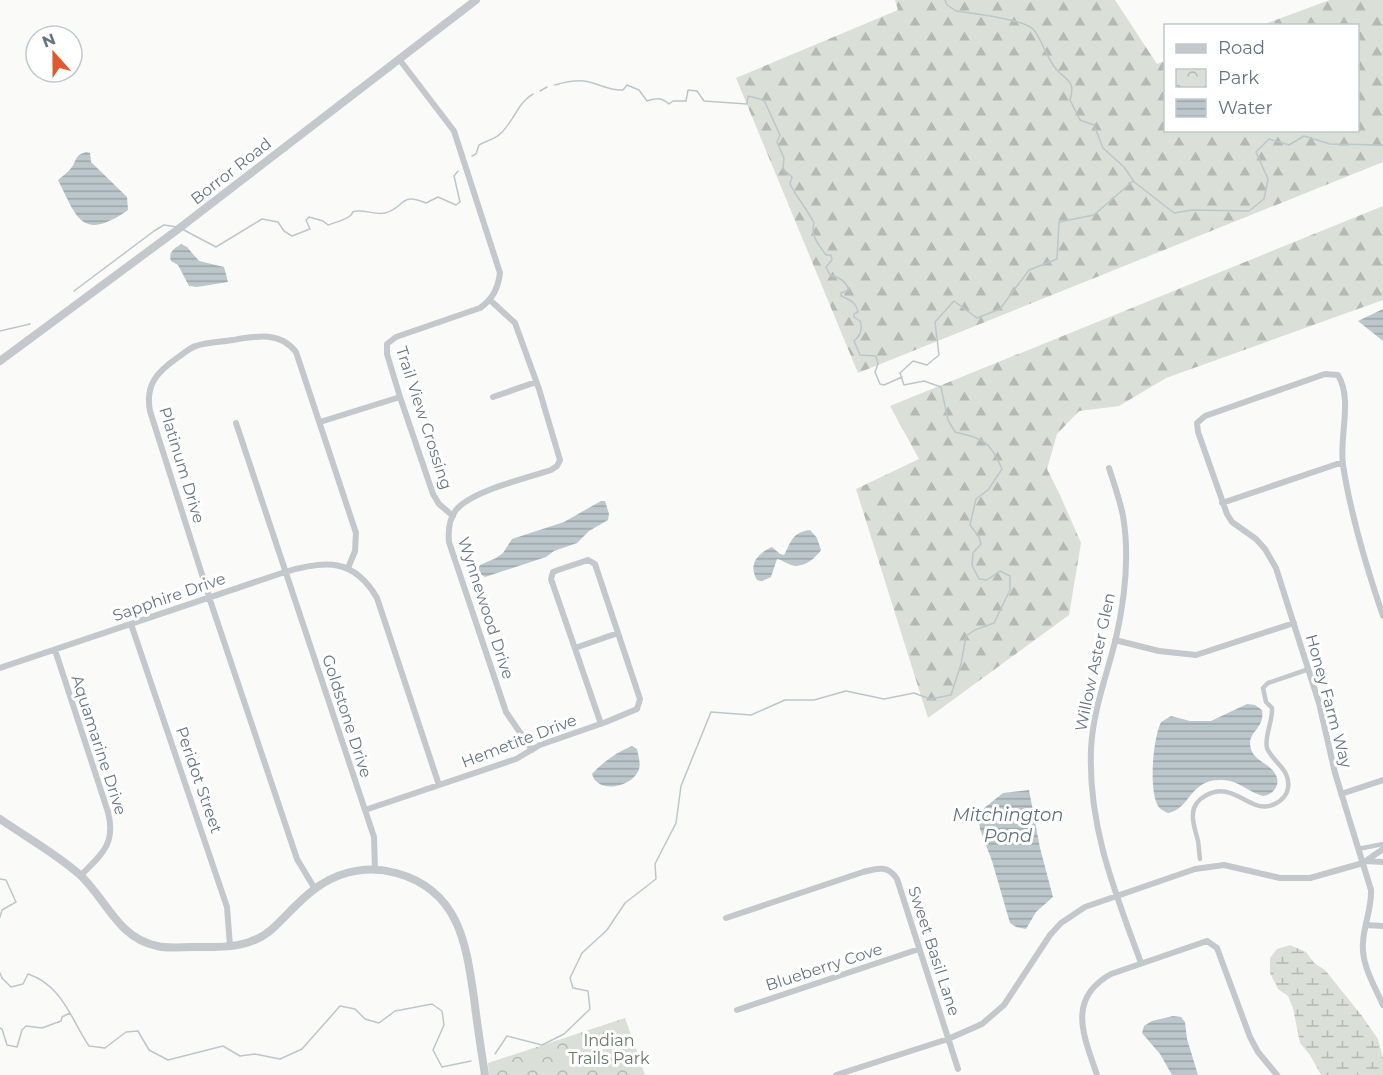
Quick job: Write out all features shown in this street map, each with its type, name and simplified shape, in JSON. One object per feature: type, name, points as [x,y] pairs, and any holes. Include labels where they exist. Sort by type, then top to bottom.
[{"type":"street","name":"Borror Road","points":[[0,361],[180,228],[476,0]]},
{"type":"street","points":[[399,59],[450,124],[459,142],[499,264],[499,281],[490,300]]},
{"type":"street","name":"Wynnewood Drive","points":[[490,300],[515,323],[560,456],[560,463],[551,470],[465,501],[453,516],[449,526],[449,542],[506,712],[532,750]]},
{"type":"street","name":"Trail View Crossing","points":[[453,516],[439,504],[433,494],[400,397],[387,354],[387,344],[396,337],[466,314],[480,308],[490,300]]},
{"type":"street","name":"Platinum Drive","points":[[315,889],[297,859],[209,597],[150,411],[148,391],[161,370],[195,346],[253,337],[277,338],[290,345],[296,352],[356,533],[356,545],[348,568]]},
{"type":"street","name":"Honey Farm Way","points":[[1343,462],[1344,386],[1338,375],[1325,374],[1205,416],[1197,423],[1222,503],[1232,522],[1256,539],[1271,558],[1309,669],[1341,794],[1358,849],[1365,862],[1372,899],[1363,941],[1365,960],[1383,1005]]},
{"type":"street","points":[[493,397],[536,382]]},
{"type":"street","points":[[320,422],[400,397]]},
{"type":"street","name":"Goldstone Drive","points":[[236,423],[374,837],[375,869]]},
{"type":"street","points":[[1222,503],[1343,462],[1358,535],[1383,616]]},
{"type":"street","name":"Willow Aster Glen","points":[[1109,468],[1125,532],[1125,586],[1115,640],[1095,718],[1091,747],[1091,777],[1098,838],[1116,896],[1142,963]]},
{"type":"street","points":[[575,648],[618,633],[595,564],[588,560],[571,564],[553,573],[551,579],[601,724]]},
{"type":"street","name":"Sapphire Drive","points":[[0,668],[285,572],[314,564],[338,565],[348,568]]},
{"type":"street","points":[[348,568],[366,580],[377,598],[439,785]]},
{"type":"street","points":[[1115,640],[1159,651],[1196,655],[1294,623]]},
{"type":"street","name":"Peridot Street","points":[[131,624],[227,907],[230,946]]},
{"type":"street","name":"Hemetite Drive","points":[[364,810],[516,759],[544,744],[634,712],[640,705],[640,699],[618,633]]},
{"type":"street","name":"Aquamarine Drive","points":[[55,650],[108,812],[111,831],[104,850],[81,875]]},
{"type":"street","points":[[1200,859],[1192,813],[1202,797],[1211,792],[1234,792],[1262,807],[1279,802],[1285,795],[1288,787],[1287,775],[1282,765],[1267,748],[1272,708],[1266,702],[1263,688],[1268,683],[1309,669]]},
{"type":"street","points":[[1341,794],[1383,780]]},
{"type":"street","points":[[0,819],[81,875],[120,926],[140,940],[167,948],[230,946],[251,942],[269,931],[315,889],[345,873],[375,869],[401,874],[424,885],[441,899],[457,921],[466,952],[484,1075]]},
{"type":"street","points":[[1358,849],[1383,844]]},
{"type":"street","points":[[1365,862],[1383,849]]},
{"type":"street","points":[[836,1075],[974,1029],[996,1014],[1014,991],[1050,935],[1061,923],[1084,907],[1195,868],[1212,865],[1238,867],[1280,878],[1297,879],[1310,878],[1365,862],[1383,862]]},
{"type":"street","name":"Sweet Basil Lane","points":[[726,918],[879,867],[893,873],[897,879],[958,1069]]},
{"type":"street","points":[[1366,925],[1383,926]]},
{"type":"street","points":[[1097,1075],[1082,1024],[1085,1002],[1092,990],[1100,981],[1112,974],[1203,941],[1215,944],[1250,1037],[1258,1052],[1277,1075]]},
{"type":"street","name":"Blueberry Cove","points":[[737,1010],[919,950]]},
{"type":"green space","points":[[895,0],[1115,0],[1157,64],[1164,61],[1164,132],[1359,132],[1359,24],[1265,24],[1330,0],[1383,0],[1383,162],[858,373],[736,78],[898,10]]},
{"type":"green space","points":[[1383,206],[1383,300],[1166,378],[1119,406],[1079,411],[1057,434],[1047,469],[1081,543],[1069,615],[928,718],[856,489],[919,459],[890,406]]},
{"type":"green space","points":[[1290,945],[1306,952],[1314,963],[1325,970],[1362,1016],[1378,1039],[1383,1059],[1383,1075],[1321,1075],[1300,1043],[1293,1008],[1288,996],[1278,989],[1270,973],[1270,958],[1277,949]]},
{"type":"green space","name":"Indian Trails Park","points":[[625,1018],[645,1075],[489,1075],[488,1063]]},
{"type":"water","points":[[86,152],[90,153],[91,162],[127,197],[128,210],[100,224],[91,225],[76,215],[58,180],[79,156]]},
{"type":"water","points":[[181,244],[187,247],[199,261],[224,267],[228,282],[197,287],[189,286],[178,265],[170,258],[172,251]]},
{"type":"water","points":[[1383,309],[1383,341],[1358,321]]},
{"type":"water","points":[[601,501],[605,501],[609,514],[608,520],[589,531],[577,543],[554,551],[546,557],[485,577],[479,573],[480,565],[503,553],[512,539],[564,522]]},
{"type":"water","points":[[810,530],[817,538],[821,550],[815,557],[804,564],[795,566],[777,559],[771,577],[762,581],[757,580],[753,569],[758,556],[772,547],[784,555],[799,533]]},
{"type":"water","points":[[1247,704],[1255,705],[1262,710],[1260,725],[1252,735],[1250,744],[1253,754],[1274,772],[1277,784],[1274,790],[1263,796],[1234,782],[1212,781],[1203,784],[1176,810],[1168,813],[1160,809],[1153,786],[1153,763],[1161,722],[1171,716],[1190,721],[1211,721]]},
{"type":"water","points":[[632,746],[637,749],[640,762],[636,775],[616,786],[601,785],[595,781],[592,774],[597,769]]},
{"type":"water","name":"Mitchington Pond","points":[[1029,790],[1040,848],[1053,897],[1036,912],[1026,929],[1010,923],[979,820],[983,809],[1003,793]]},
{"type":"water","points":[[1173,1016],[1181,1017],[1185,1022],[1187,1039],[1198,1075],[1172,1075],[1160,1054],[1142,1033],[1144,1026],[1152,1021]]},
{"type":"waterway","points":[[945,0],[947,5],[956,11],[1008,19],[1033,29],[1053,65],[1071,85],[1070,100],[1080,120],[1094,125],[1103,148],[1124,167],[1133,180]]},
{"type":"waterway","points":[[555,85],[584,81],[623,90],[627,85],[639,90],[647,101],[658,99],[669,104],[673,101],[686,101],[688,90],[697,91],[704,101],[747,104],[748,96],[764,100],[780,135],[777,142],[784,158],[783,169],[792,177],[790,184],[814,223],[813,232],[816,240],[826,255],[831,255],[832,260],[826,267],[830,275],[846,284],[849,290],[841,293],[841,296],[856,306],[858,312],[854,314],[854,317],[860,321],[861,329],[854,341],[860,355],[876,356],[878,364],[875,372],[880,384],[884,385],[902,377]]},
{"type":"waterway","points":[[540,91],[547,87]]},
{"type":"waterway","points":[[472,156],[476,154],[479,145],[496,137],[505,129],[523,102],[533,94]]},
{"type":"waterway","points":[[495,1054],[507,1036],[542,1045],[564,1034],[590,1009],[588,991],[573,988],[570,978],[582,953],[607,930],[625,903],[656,879],[655,864],[676,823],[681,786],[711,712],[751,715],[785,700],[814,700],[846,691],[884,699],[914,693],[930,699],[951,695],[961,664],[966,636],[994,623],[1010,590],[1010,576],[1000,571],[987,580],[979,579],[972,565],[973,553],[981,544],[970,525],[976,499],[988,490],[1002,469],[994,452],[979,439],[955,432],[948,420],[941,387],[924,381],[904,385],[900,373],[913,361],[927,365],[939,355],[935,322],[954,301],[977,318],[1000,309],[1029,270],[1057,259],[1059,222],[1094,215],[1133,181],[1174,213],[1192,210],[1249,211],[1264,199],[1268,179],[1256,152],[1269,139],[1289,145],[1304,136],[1330,144],[1383,145]]},
{"type":"waterway","points":[[182,229],[216,247],[262,219],[278,222],[284,231],[292,236],[310,229],[306,220],[309,217],[328,225],[345,219],[355,211],[385,213],[411,199],[426,203],[438,197],[456,205],[460,202],[454,176],[458,171]]},
{"type":"waterway","points":[[74,291],[154,231],[164,225],[177,227]]},
{"type":"waterway","points":[[0,331],[30,324]]},
{"type":"waterway","points":[[0,879],[6,880],[16,902],[2,910],[0,917]]},
{"type":"waterway","points":[[0,973],[11,987],[23,984],[28,974],[49,986],[64,1004],[89,1046],[105,1048],[126,1032],[138,1031],[149,1050],[168,1060],[223,1046],[240,1056],[255,1054],[280,1059],[302,1049],[340,1006],[355,1009],[365,1019],[379,1023],[395,1011],[432,1004],[442,1011],[444,1025],[433,1050],[442,1067],[471,1061]]},
{"type":"waterway","points":[[0,1028],[7,1045],[17,1047],[22,1030],[26,1026],[42,1028],[61,1021],[62,1017],[70,1013]]}]
